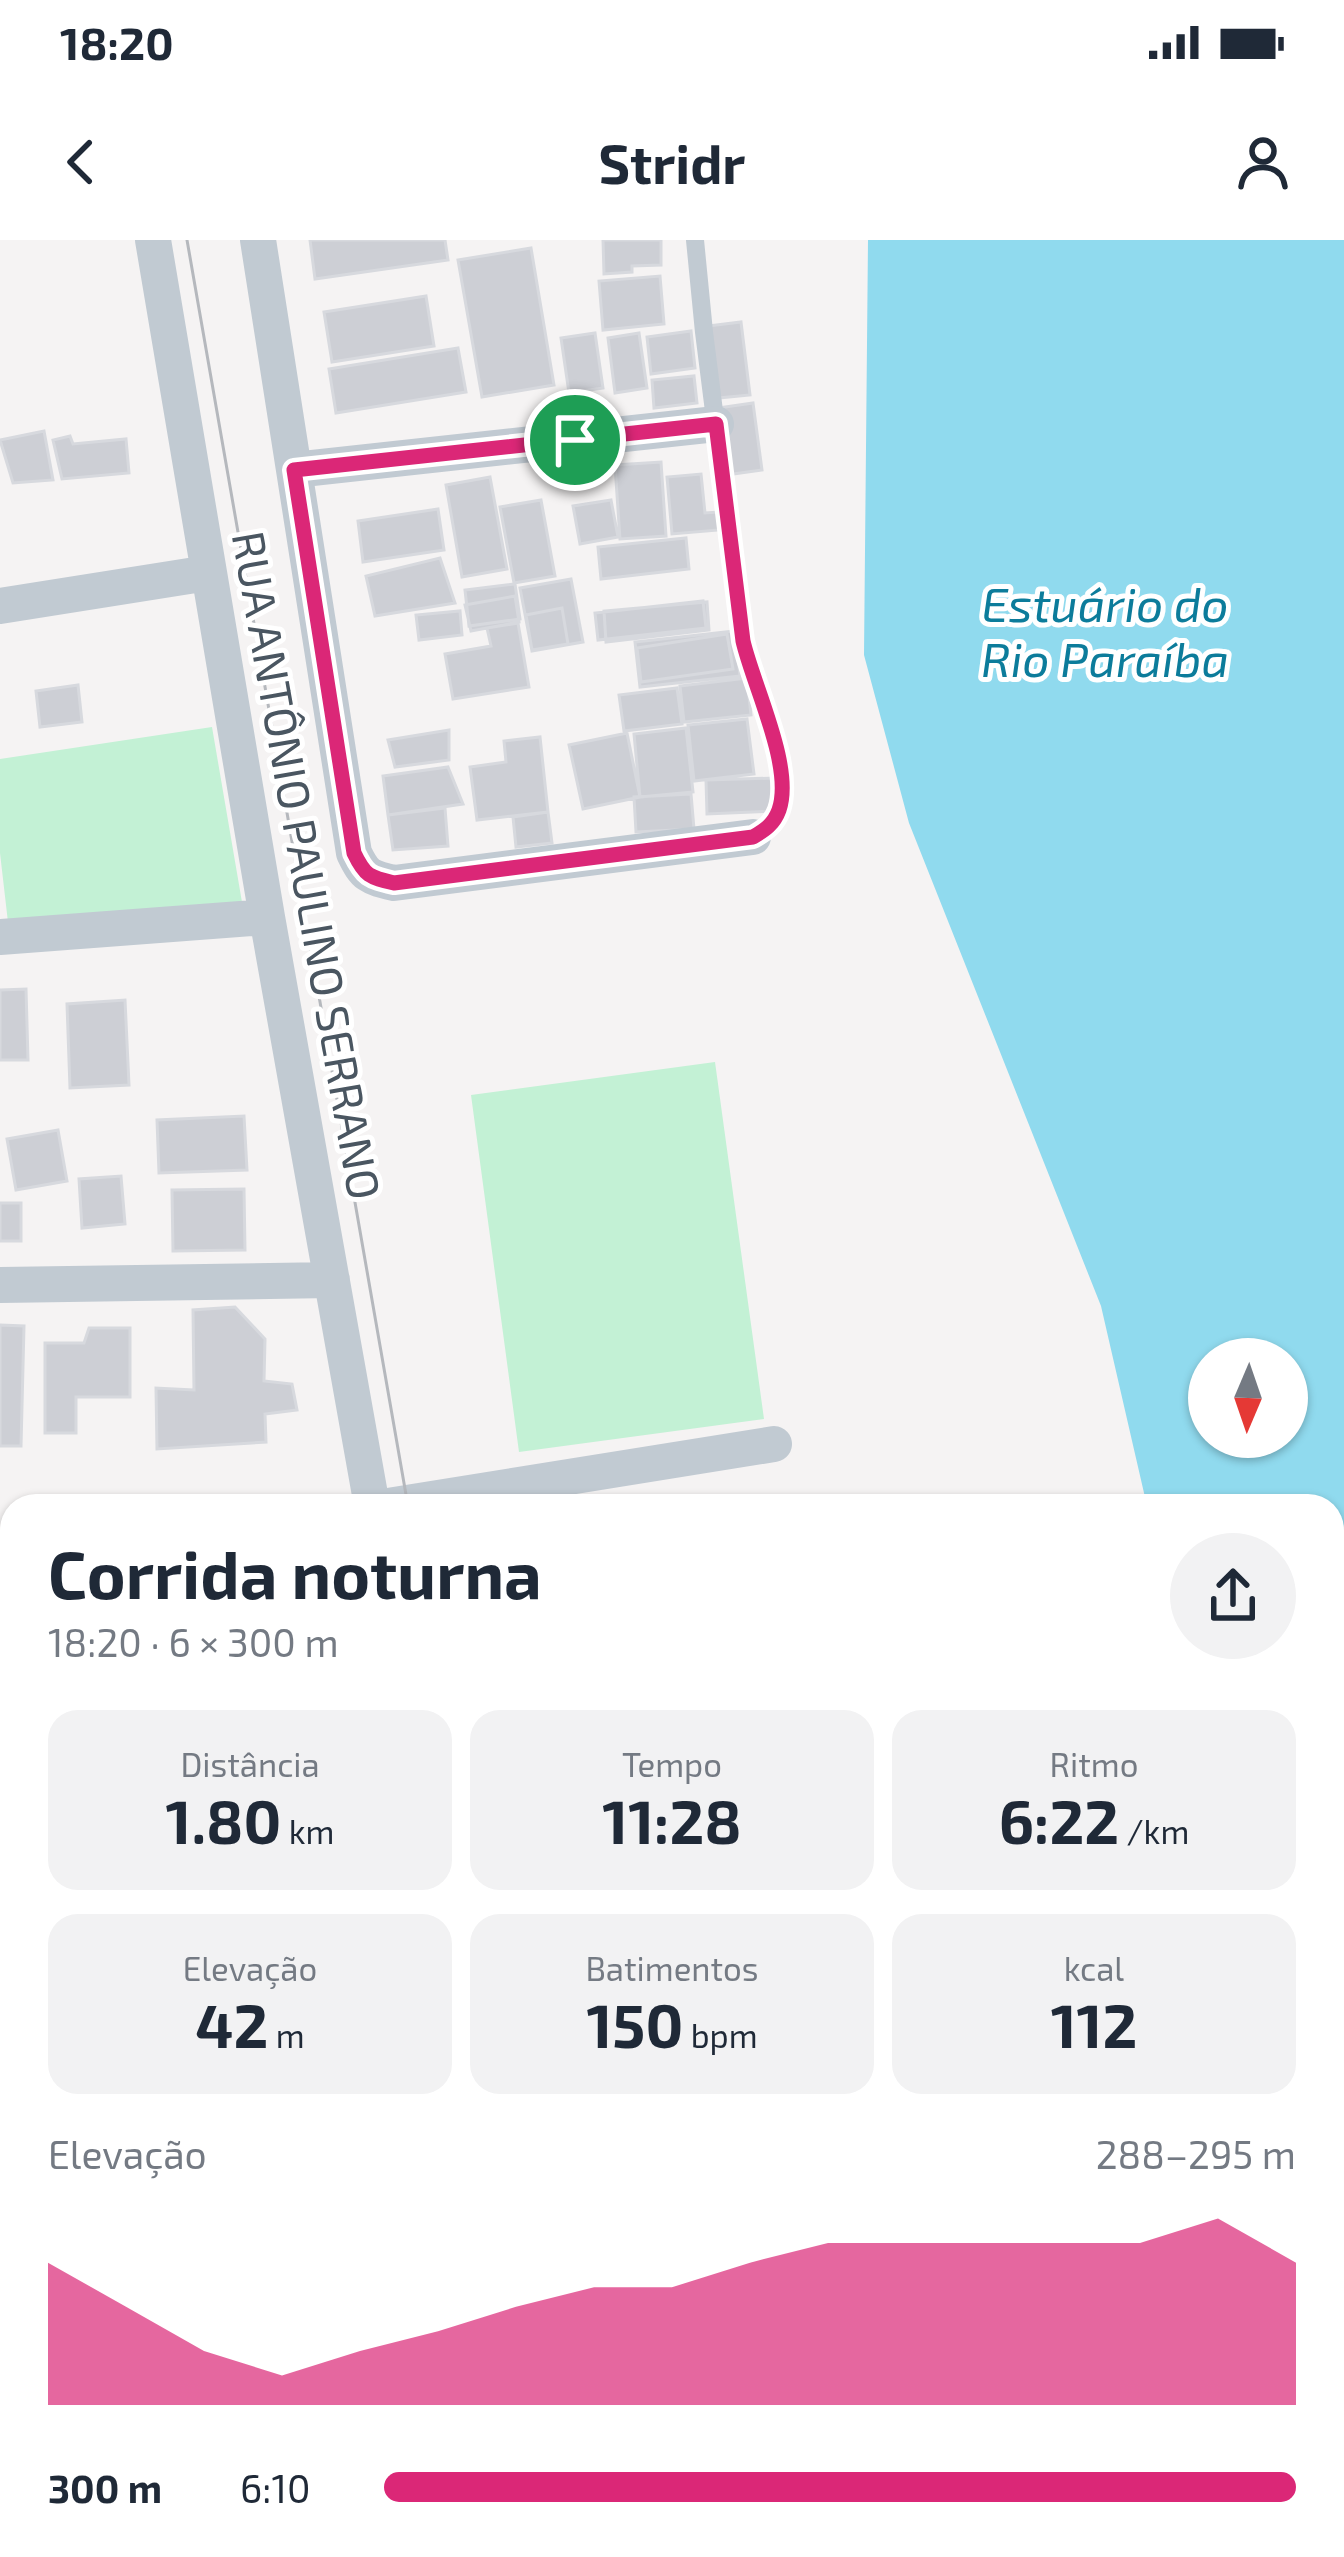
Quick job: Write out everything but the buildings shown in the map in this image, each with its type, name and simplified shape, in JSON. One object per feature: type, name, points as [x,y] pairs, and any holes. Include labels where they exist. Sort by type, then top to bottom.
[{"type":"street","name":"RUA ANTÔNIO PAULINO SERRANO","points":[[153,240],[266,917],[370,1494]]},
{"type":"street","name":"RUA ANTÔNIO PAULINO SERRANO","points":[[258,240],[354,853],[362,869],[371,878],[394,883],[753,837]]},
{"type":"street","points":[[294,470],[716,424]]},
{"type":"street","points":[[0,606],[208,573]]},
{"type":"street","points":[[0,937],[266,917]]},
{"type":"street","points":[[0,1286],[332,1280]]},
{"type":"street","points":[[463,1494],[774,1444]]},
{"type":"lane","points":[[695,240],[743,641],[781,778],[781,807],[772,825],[753,837]]},
{"type":"green space","points":[[212,727],[243,908],[9,931],[0,853],[0,759]]},
{"type":"green space","points":[[715,1062],[764,1419],[519,1452],[471,1095]]},
{"type":"water","name":"Estuário do Rio Paraíba","points":[[868,240],[1344,240],[1344,1494],[1144,1494],[1101,1306],[909,823],[864,655]]},
{"type":"tram line","points":[[187,240],[406,1494]]},
{"type":"route","points":[[716,424],[743,641],[768,718],[781,778],[781,807],[772,825],[753,837],[394,883],[371,878],[354,853],[294,470],[575,440],[716,424]]}]
